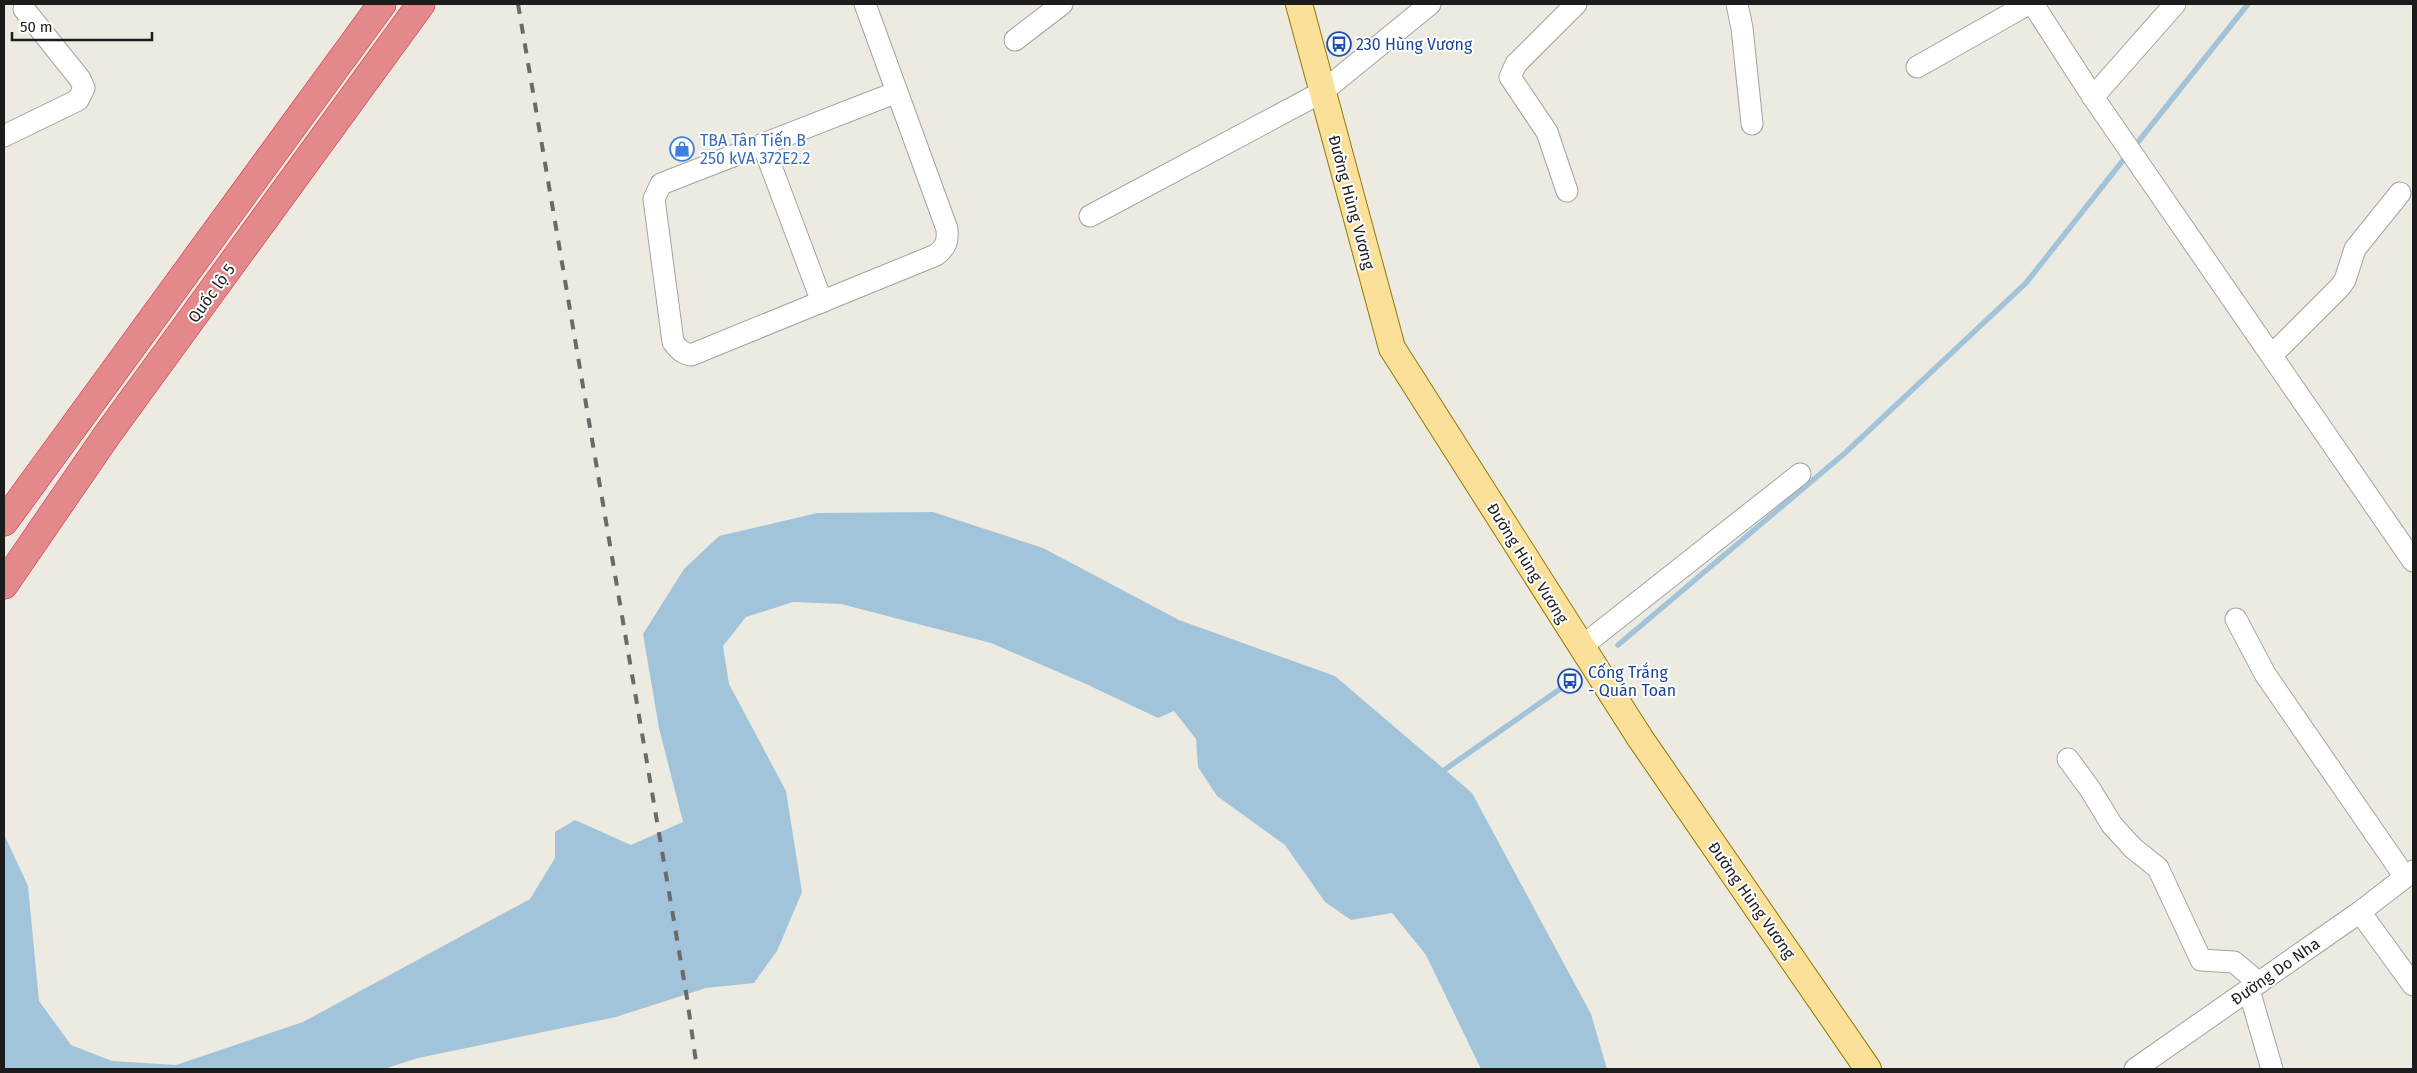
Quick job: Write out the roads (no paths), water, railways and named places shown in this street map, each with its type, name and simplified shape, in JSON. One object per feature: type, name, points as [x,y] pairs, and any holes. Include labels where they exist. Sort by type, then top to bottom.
[{"type":"highway","name":"Quốc lộ 5","points":[[4,522],[382,4]]},
{"type":"highway","name":"Quốc lộ 5","points":[[4,585],[107,435],[421,4]]},
{"type":"main road","name":"Đường Hùng Vương","points":[[1299,4],[1392,348],[1640,738],[1868,1069]]},
{"type":"street","points":[[866,4],[947,229],[948,241],[944,249],[936,255],[822,302],[690,355],[684,354],[674,342],[654,199],[656,191],[669,179],[763,145],[897,92]]},
{"type":"street","points":[[1015,40],[1062,4]]},
{"type":"street","points":[[1090,216],[1322,92],[1430,4]]},
{"type":"street","points":[[1568,191],[1547,132],[1510,77],[1516,64],[1576,4]]},
{"type":"street","points":[[1737,4],[1742,28],[1752,124]]},
{"type":"street","points":[[1917,67],[2028,4]]},
{"type":"street","points":[[2033,4],[2093,97],[2413,559]]},
{"type":"street","points":[[2093,97],[2175,4]]},
{"type":"street","points":[[4,136],[78,100],[84,88],[80,80],[24,9]]},
{"type":"street","points":[[763,145],[822,302]]},
{"type":"street","points":[[2272,355],[2340,287],[2345,280],[2354,249],[2400,193]]},
{"type":"street","points":[[1581,646],[1800,474]]},
{"type":"street","points":[[2236,619],[2280,697],[2409,874]]},
{"type":"street","points":[[2068,759],[2122,837],[2158,868],[2201,960],[2234,962],[2254,986],[2272,1069]]},
{"type":"street","name":"Đường Do Nha","points":[[2135,1069],[2360,912],[2409,874]]},
{"type":"street","points":[[2360,912],[2413,985]]},
{"type":"water","points":[[933,512],[1043,548],[1179,620],[1335,676],[1472,793],[1591,1014],[1607,1069],[1481,1069],[1426,955],[1392,913],[1351,920],[1325,902],[1285,845],[1217,796],[1198,767],[1196,739],[1174,711],[1158,718],[1086,684],[991,643],[841,604],[793,602],[746,617],[723,646],[729,684],[786,791],[802,892],[777,951],[754,983],[706,988],[616,1017],[418,1058],[384,1069],[4,1069],[4,834],[28,886],[39,1001],[71,1045],[112,1061],[176,1065],[303,1022],[530,899],[555,858],[555,832],[575,820],[631,845],[683,822],[659,728],[643,634],[684,569],[719,536],[817,513]]},
{"type":"waterway","points":[[2134,147],[2248,4]]},
{"type":"waterway","points":[[1618,645],[1845,453],[2026,283],[2128,154]]},
{"type":"waterway","points":[[1440,773],[1563,687]]},
{"type":"railway","points":[[518,4],[687,998],[697,1069]]},
{"type":"place","name":"230 Hùng Vương","points":[[1339,44]]},
{"type":"place","name":"TBA Tân Tiến B 250 kVA 372E2.2","points":[[682,149]]},
{"type":"place","name":"Cống Trắng - Quán Toan","points":[[1570,681]]}]
